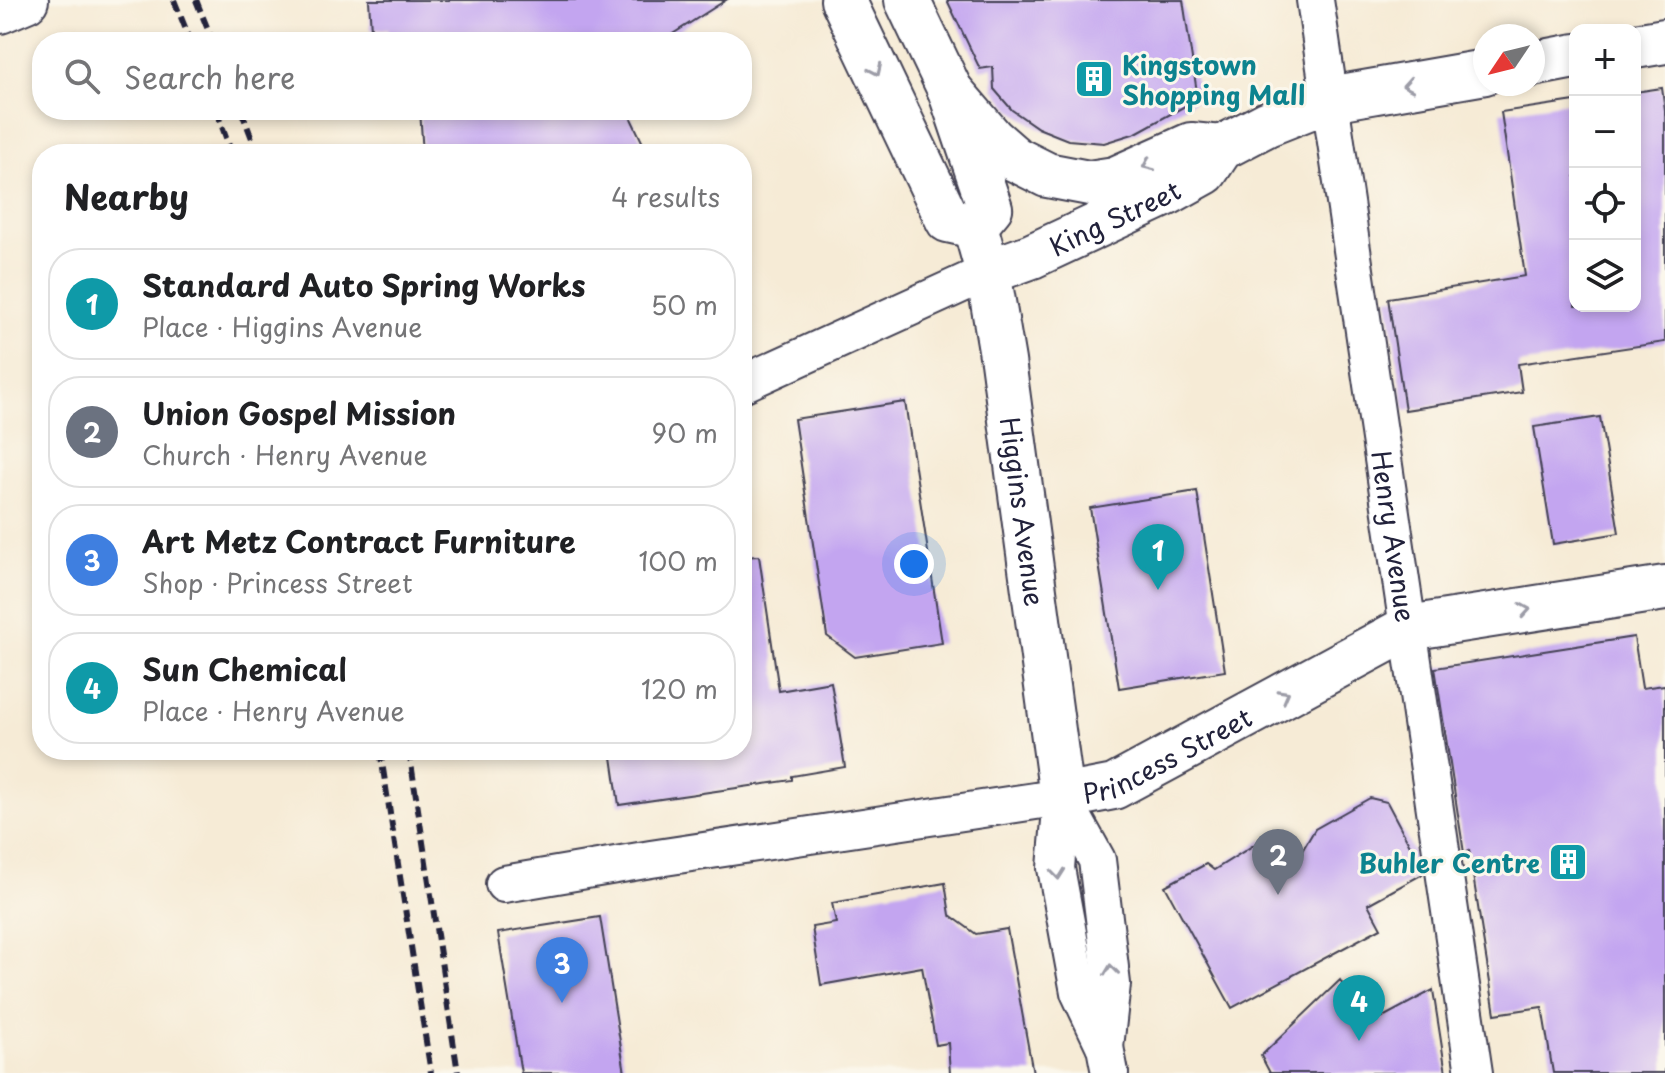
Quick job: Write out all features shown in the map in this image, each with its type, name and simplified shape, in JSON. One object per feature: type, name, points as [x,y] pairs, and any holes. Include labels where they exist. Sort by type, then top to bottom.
[{"type":"main road","points":[[0,11],[26,0]]},
{"type":"main road","points":[[843,0],[948,220],[975,226],[990,208],[950,90],[907,0]]},
{"type":"main road","points":[[1641,45],[1665,41]]},
{"type":"main road","points":[[1545,62],[1569,57]]},
{"type":"main road","name":"King Street","points":[[988,272],[1038,254],[1169,192],[1205,172],[1221,148],[1267,124],[1330,99],[1473,74]]},
{"type":"main road","points":[[950,90],[992,139],[1015,159],[1047,175],[1089,183],[1115,179],[1191,145],[1221,148]]},
{"type":"main road","name":"Higgins Avenue","points":[[975,226],[988,272],[1003,361],[1062,797]]},
{"type":"main road","name":"Princess Street","points":[[1062,797],[1114,787],[1408,628],[1665,588]]},
{"type":"street","name":"Henry Avenue","points":[[1315,0],[1474,1073]]},
{"type":"street","name":"King Street","points":[[752,379],[988,272]]},
{"type":"street","name":"Princess Street","points":[[504,884],[1062,797]]},
{"type":"street","name":"Higgins Avenue","points":[[1062,797],[1097,860],[1112,984],[1107,1060]]},
{"type":"building","points":[[369,0],[726,0],[676,32],[371,30]]},
{"type":"building","name":"Kingstown Shopping Mall","points":[[947,0],[1183,0],[1198,99],[1136,133],[1104,143],[1068,140],[1038,128],[1012,110],[994,89],[993,67],[980,69]]},
{"type":"building","points":[[1662,88],[1665,110],[1665,342],[1518,364],[1522,392],[1405,410],[1388,298],[1525,276],[1501,112],[1569,102],[1569,312],[1641,312],[1641,91]]},
{"type":"building","points":[[421,120],[632,120],[643,144],[422,144]]},
{"type":"building","points":[[905,402],[942,643],[855,657],[827,636],[794,419]]},
{"type":"building","points":[[1600,417],[1619,533],[1553,544],[1534,427]]},
{"type":"building","points":[[1197,491],[1225,671],[1119,688],[1090,508]]},
{"type":"building","points":[[752,556],[759,556],[779,691],[831,682],[845,767],[792,776],[792,780],[619,805],[612,760],[752,760]]},
{"type":"building","points":[[1634,637],[1642,688],[1665,685],[1665,1073],[1553,1073],[1542,1007],[1495,1014],[1469,850],[1464,853],[1435,668]]},
{"type":"building","points":[[1370,798],[1387,802],[1423,874],[1368,904],[1381,928],[1232,1008],[1165,886],[1206,864],[1214,870],[1262,840],[1299,856],[1315,829]]},
{"type":"building","points":[[945,883],[950,915],[976,934],[1007,929],[1033,1073],[950,1073],[948,1043],[936,1045],[922,967],[821,985],[812,927],[836,923],[832,903]]},
{"type":"building","points":[[600,917],[625,1073],[521,1073],[498,933]]},
{"type":"building","points":[[1340,980],[1366,1026],[1433,990],[1446,1073],[1270,1073],[1261,1056]]},
{"type":"railway","points":[[174,0],[187,32]]},
{"type":"railway","points":[[196,0],[209,32]]},
{"type":"railway","points":[[220,120],[228,144]]},
{"type":"railway","points":[[245,120],[254,144]]},
{"type":"railway","points":[[382,760],[431,1073]]},
{"type":"railway","points":[[411,760],[458,1073]]},
{"type":"place","name":"Kingstown Shopping Mall","points":[[1094,79]]},
{"type":"place","name":"Standard Auto Spring Works","points":[[1158,590]]},
{"type":"place","name":"Buhler Centre","points":[[1568,862]]},
{"type":"place","name":"Union Gospel Mission","points":[[1278,895]]},
{"type":"place","name":"Art Metz Contract Furniture","points":[[562,1003]]},
{"type":"place","name":"Sun Chemical","points":[[1359,1041]]}]
